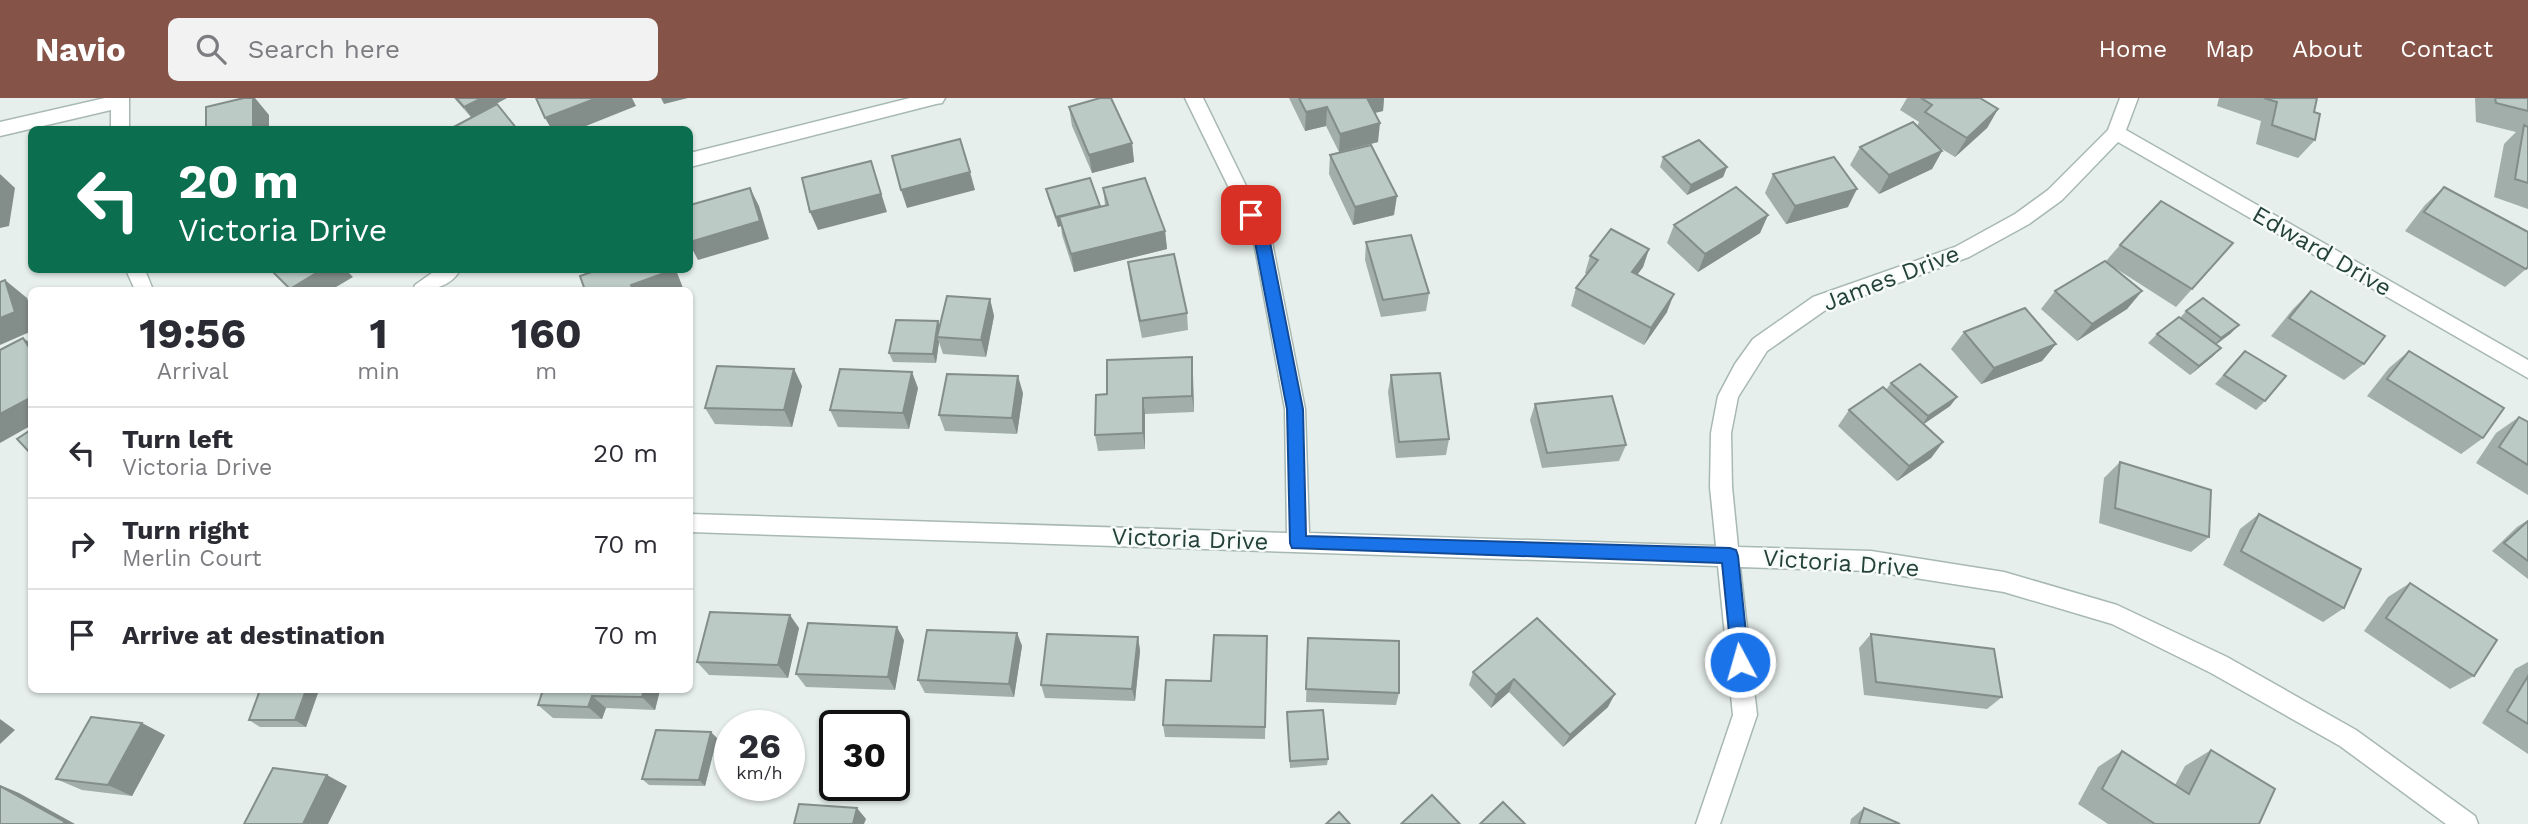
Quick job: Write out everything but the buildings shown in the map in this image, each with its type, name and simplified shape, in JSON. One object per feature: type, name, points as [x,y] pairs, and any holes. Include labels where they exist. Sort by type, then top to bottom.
[{"type":"street","points":[[693,159],[936,98]]},
{"type":"street","points":[[1194,98],[1262,237],[1295,409],[1298,543]]},
{"type":"street","name":"James Drive","points":[[1708,824],[1745,715],[1721,487],[1721,433],[1728,396],[1760,345],[1820,303],[1962,252],[2003,230],[2055,195],[2116,133],[2129,98]]},
{"type":"street","points":[[0,129],[120,100],[120,126]]},
{"type":"street","name":"Edward Drive","points":[[2116,133],[2528,370]]},
{"type":"street","points":[[426,287],[446,273]]},
{"type":"street","name":"Victoria Drive","points":[[693,523],[1871,561],[2004,582],[2117,615],[2219,665],[2348,738],[2466,824]]},
{"type":"route","points":[[1251,215],[1262,237],[1295,409],[1298,543],[1730,556],[1740,662]]}]
